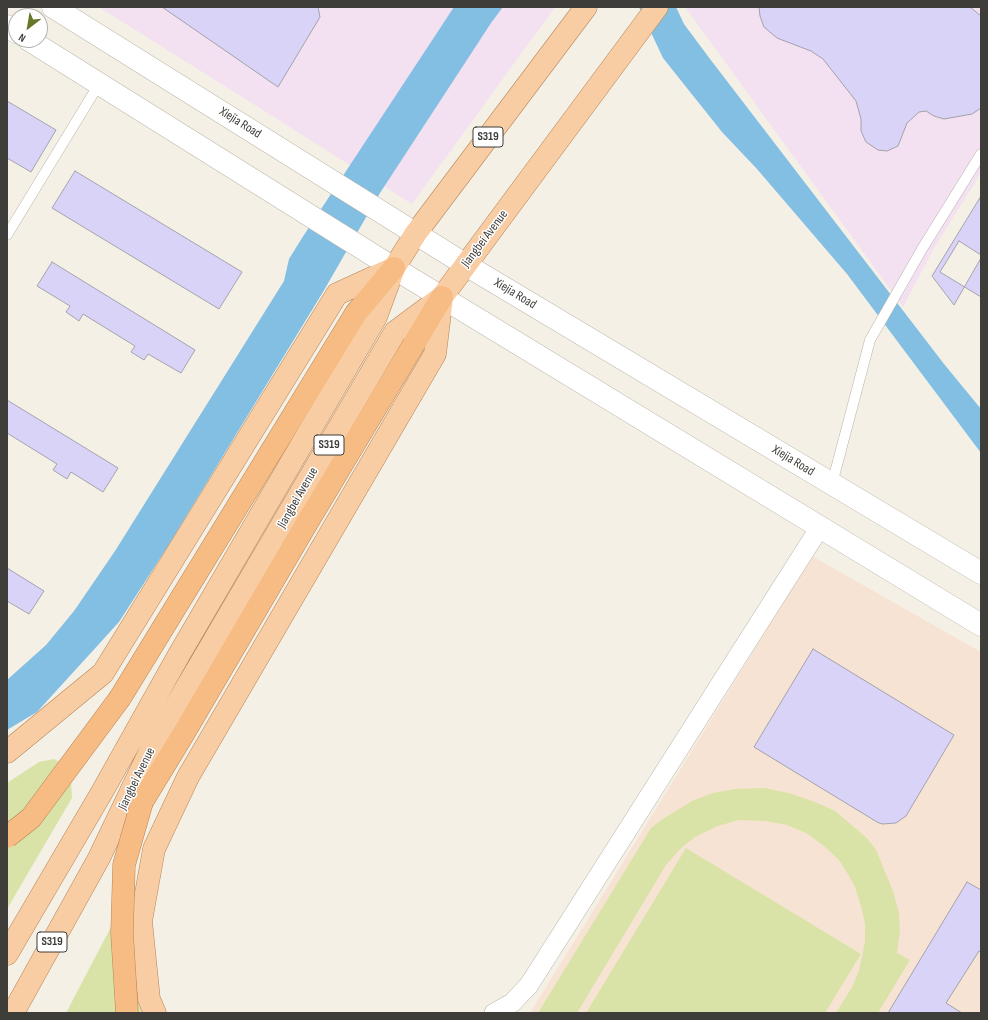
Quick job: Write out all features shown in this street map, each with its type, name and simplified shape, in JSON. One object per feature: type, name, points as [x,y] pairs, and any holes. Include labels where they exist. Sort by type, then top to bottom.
[{"type":"highway","points":[[7,836],[31,818],[120,698],[356,313],[393,268]]},
{"type":"highway","points":[[127,1013],[122,933],[124,865],[142,802],[442,297]]},
{"type":"main road","name":"Xiejia Road","points":[[53,7],[466,264],[981,573]]},
{"type":"main road","name":"Jiangbei Avenue","points":[[7,954],[376,317],[393,268],[416,232],[586,7]]},
{"type":"main road","name":"Jiangbei Avenue","points":[[13,1013],[99,858],[155,741],[395,332],[442,297],[657,7]]},
{"type":"main road","points":[[42,48],[393,268],[981,625]]},
{"type":"main road","points":[[7,752],[103,673],[337,294],[393,268]]},
{"type":"main road","points":[[155,1013],[150,999],[141,921],[154,849],[188,777],[435,354],[442,297]]},
{"type":"street","points":[[494,1013],[512,1003],[529,985],[820,527]]},
{"type":"lane","points":[[7,235],[99,84]]},
{"type":"lane","points":[[832,484],[870,340],[922,249],[981,154]]},
{"type":"shaded area","points":[[99,7],[555,7],[412,204]]},
{"type":"shaded area","points":[[685,7],[981,7],[981,173],[934,248],[903,307]]},
{"type":"shaded area","points":[[812,556],[981,652],[981,1013],[530,1013]]},
{"type":"green space","points":[[54,759],[65,765],[71,782],[72,798],[7,909],[7,783],[39,762]]},
{"type":"green space","points":[[764,788],[789,793],[835,811],[867,838],[876,850],[893,891],[899,913],[900,931],[897,953],[910,960],[878,1013],[836,1013],[852,987],[859,971],[865,942],[865,924],[855,887],[839,860],[808,834],[787,825],[765,821],[739,820],[718,826],[695,837],[680,849],[666,865],[577,1013],[538,1013],[651,828],[692,801],[713,793],[735,789]]},
{"type":"green space","points":[[686,848],[861,954],[825,1013],[586,1013]]},
{"type":"green space","points":[[121,919],[148,1013],[66,1013],[112,925]]},
{"type":"water","points":[[454,7],[503,7],[380,193],[323,292],[168,546],[119,622],[37,712],[7,730],[7,680],[46,645],[74,611],[115,551],[284,281],[289,259],[302,238]]},
{"type":"water","points":[[639,7],[676,7],[684,24],[710,59],[944,364],[981,409],[981,453],[847,274],[757,169],[722,132],[663,58]]},
{"type":"building","points":[[162,7],[318,7],[320,17],[278,87]]},
{"type":"building","points":[[759,7],[970,7],[981,16],[981,108],[972,114],[944,119],[934,116],[926,111],[919,112],[907,123],[898,146],[887,151],[878,150],[866,142],[861,131],[861,119],[856,101],[823,59],[811,51],[777,38],[764,27],[760,16]]},
{"type":"building","points":[[7,101],[56,130],[31,172],[7,158]]},
{"type":"building","points":[[75,171],[242,272],[219,309],[52,208]]},
{"type":"building","points":[[981,196],[981,258],[954,305],[932,276]]},
{"type":"building","points":[[959,241],[981,255],[981,297],[940,272]]},
{"type":"building","points":[[52,262],[195,350],[181,373],[148,354],[144,360],[131,352],[135,346],[83,314],[79,321],[66,312],[70,306],[37,286]]},
{"type":"building","points":[[7,400],[118,468],[103,492],[71,472],[67,479],[53,470],[57,464],[7,433]]},
{"type":"building","points":[[7,568],[44,591],[29,614],[7,601]]},
{"type":"building","points":[[813,649],[954,735],[906,816],[896,823],[882,824],[877,822],[754,747]]},
{"type":"building","points":[[967,882],[981,890],[981,952],[979,951],[946,1003],[962,1013],[888,1013]]}]
